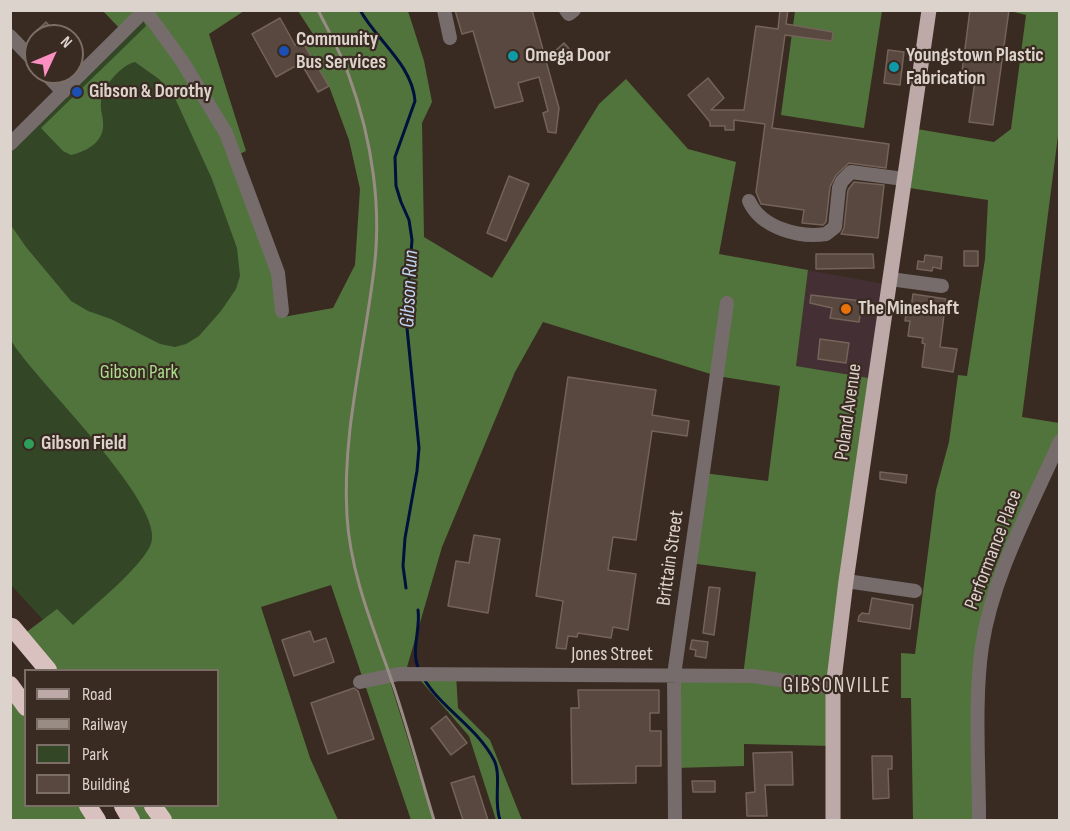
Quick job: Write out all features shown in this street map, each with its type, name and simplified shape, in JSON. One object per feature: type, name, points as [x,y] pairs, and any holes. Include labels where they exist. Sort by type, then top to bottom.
[{"type":"highway","points":[[11,626],[45,669]]},
{"type":"highway","points":[[10,685],[24,704]]},
{"type":"highway","points":[[89,807],[97,820]]},
{"type":"highway","points":[[154,807],[163,820]]},
{"type":"main road","name":"Poland Avenue","points":[[832,820],[833,688],[846,581],[928,10]]},
{"type":"street","points":[[10,144],[145,10],[182,61],[226,133],[278,273],[282,311]]},
{"type":"street","points":[[444,10],[450,38]]},
{"type":"street","points":[[566,10],[569,15],[574,10]]},
{"type":"street","points":[[10,36],[24,51]]},
{"type":"street","points":[[55,84],[63,92]]},
{"type":"street","points":[[749,201],[753,211],[761,218],[784,229],[800,234],[826,234],[835,227],[839,188],[846,175],[858,172],[904,179]]},
{"type":"street","points":[[890,279],[942,286]]},
{"type":"street","name":"Brittain Street","points":[[675,820],[674,675],[727,303]]},
{"type":"street","name":"Performance Place","points":[[979,820],[979,689],[982,646],[987,621],[1004,570],[1059,441]]},
{"type":"street","points":[[846,581],[915,591]]},
{"type":"street","name":"Jones Street","points":[[360,682],[390,675],[418,674],[753,676],[833,688]]},
{"type":"shaded area","points":[[808,270],[889,285],[875,379],[796,366]]},
{"type":"green space","points":[[103,11],[244,11],[209,34],[246,151],[235,156],[278,273],[283,317],[333,308],[355,265],[360,189],[349,140],[329,86],[313,61],[303,67],[301,63],[311,57],[302,41],[313,34],[298,11],[408,11],[424,61],[432,102],[422,123],[424,237],[492,278],[599,104],[626,79],[688,149],[736,162],[719,254],[808,270],[796,366],[875,379],[833,746],[744,744],[744,766],[675,768],[674,675],[743,676],[756,572],[690,563],[703,473],[768,481],[780,386],[717,376],[543,322],[515,372],[442,547],[405,674],[388,675],[433,820],[411,820],[331,585],[261,607],[310,758],[338,820],[131,820],[124,807],[219,807],[219,669],[47,669],[20,637],[57,609],[73,625],[138,564],[151,544],[151,526],[139,501],[120,473],[12,342],[10,322],[10,224],[71,301],[160,344],[175,347],[186,344],[199,336],[221,311],[236,289],[240,276],[237,248],[212,179],[174,96],[159,79],[135,62],[118,72],[108,84],[102,97],[103,129],[101,135],[94,144],[83,151],[71,155],[63,151],[41,128],[146,26],[140,16],[123,32]]},
{"type":"green space","points":[[795,11],[882,11],[864,128],[781,115]]},
{"type":"green space","points":[[1014,11],[1059,11],[1059,128],[1022,417],[1059,423],[1059,441],[987,621],[979,820],[913,820],[911,698],[901,698],[901,653],[915,654],[936,490],[949,442],[958,375],[967,376],[985,259],[988,200],[903,187],[911,128],[994,142],[1011,129],[1026,15]]},
{"type":"green space","name":"Gibson Park","points":[[139,16],[195,98],[262,289],[252,469],[70,649],[11,585],[11,144],[71,84],[84,84],[84,71]]},
{"type":"green space","points":[[415,674],[456,674],[458,708],[490,740],[522,820],[496,820],[469,736]]},
{"type":"green space","points":[[10,685],[24,706],[24,807],[89,807],[97,820],[11,820]]},
{"type":"building","name":"Omega Door","points":[[455,10],[532,10],[559,108],[556,133],[548,132],[543,113],[548,111],[539,77],[518,83],[523,101],[495,108],[473,31],[462,34]]},
{"type":"building","points":[[780,10],[788,10],[786,24],[833,32],[832,41],[785,35],[772,128],[889,144],[886,168],[849,163],[836,175],[830,187],[826,222],[823,225],[802,223],[804,210],[761,204],[756,192],[765,124],[734,120],[734,130],[725,130],[725,126],[710,126],[710,122],[688,95],[708,78],[724,98],[711,110],[744,110],[756,26],[778,29]]},
{"type":"building","points":[[970,10],[1009,10],[993,125],[969,122],[975,81],[961,79]]},
{"type":"building","name":"Community Bus Services","points":[[280,18],[295,45],[302,41],[329,86],[318,92],[301,63],[276,77],[252,34]]},
{"type":"building","points":[[564,43],[574,54],[564,63],[554,52]]},
{"type":"building","name":"Youngstown Plastic Fabrication","points":[[888,50],[904,52],[900,85],[884,83]]},
{"type":"building","points":[[509,176],[529,184],[506,241],[487,233]]},
{"type":"building","points":[[854,182],[884,185],[878,238],[841,234],[844,228],[848,190]]},
{"type":"building","points":[[964,251],[978,251],[978,266],[964,266]]},
{"type":"building","points":[[816,254],[873,254],[874,268],[816,269]]},
{"type":"building","points":[[925,255],[942,257],[941,269],[933,267],[932,271],[917,269],[918,261],[924,262]]},
{"type":"building","points":[[913,294],[946,299],[940,347],[957,349],[953,372],[922,367],[925,344],[922,343],[923,338],[908,336],[910,321],[905,321],[907,307],[911,308]]},
{"type":"building","name":"The Mineshaft","points":[[811,295],[862,301],[859,322],[830,318],[832,308],[810,303]]},
{"type":"building","points":[[820,339],[849,343],[846,363],[818,359]]},
{"type":"building","points":[[568,377],[656,390],[652,415],[689,421],[687,436],[652,431],[636,540],[613,537],[608,570],[636,574],[628,630],[613,627],[611,638],[578,633],[577,637],[568,636],[566,649],[556,648],[563,601],[536,596]]},
{"type":"building","points":[[880,472],[907,475],[906,483],[880,479]]},
{"type":"building","points":[[474,535],[500,539],[488,613],[448,606],[456,561],[469,563]]},
{"type":"building","points":[[709,587],[720,588],[714,635],[703,633]]},
{"type":"building","points":[[872,598],[913,605],[910,629],[858,621],[862,613],[869,614]]},
{"type":"building","points":[[310,631],[314,642],[326,638],[334,662],[294,676],[282,640]]},
{"type":"building","points":[[692,640],[708,642],[706,658],[695,656],[696,650],[690,649]]},
{"type":"building","points":[[354,688],[358,691],[374,739],[328,754],[311,703]]},
{"type":"building","points":[[578,690],[659,690],[659,713],[650,713],[650,731],[661,731],[661,766],[636,766],[636,783],[572,784],[571,708],[579,708]]},
{"type":"building","points":[[446,716],[467,743],[451,755],[431,728]]},
{"type":"building","points":[[792,752],[793,785],[765,785],[767,816],[747,816],[746,793],[755,792],[753,753]]},
{"type":"building","points":[[872,756],[892,756],[892,769],[888,769],[889,798],[873,799]]},
{"type":"building","points":[[474,776],[488,820],[463,820],[451,783]]},
{"type":"building","points":[[692,781],[715,781],[715,792],[693,792]]},
{"type":"waterway","name":"Gibson Run","points":[[360,10],[401,64],[408,76],[415,101],[395,157],[396,186],[409,220],[412,240],[406,318],[419,448],[405,538],[403,566],[406,588]]},
{"type":"waterway","name":"Gibson Run","points":[[418,610],[415,655],[419,670]]},
{"type":"waterway","name":"Gibson Run","points":[[424,679],[441,700],[479,738],[494,760],[500,820]]},
{"type":"railway","points":[[318,10],[342,59],[357,100],[369,150],[376,201],[376,252],[350,426],[346,486],[349,536],[362,596],[401,709],[434,820]]},
{"type":"place","name":"Community Bus Services","points":[[284,51]]},
{"type":"place","name":"Omega Door","points":[[513,56]]},
{"type":"place","name":"Youngstown Plastic Fabrication","points":[[894,67]]},
{"type":"place","name":"Gibson & Dorothy","points":[[77,92]]},
{"type":"place","name":"The Mineshaft","points":[[846,309]]},
{"type":"place","name":"Gibson Field","points":[[29,444]]},
{"type":"district","name":"GIBSONVILLE","points":[[837,687]]}]
